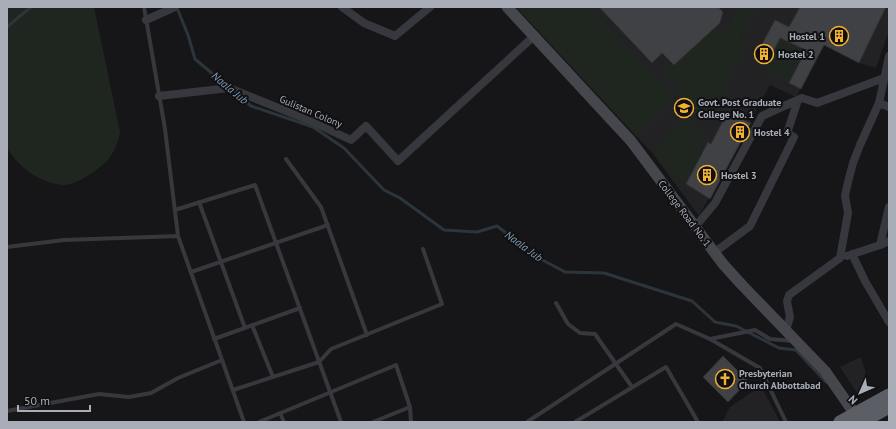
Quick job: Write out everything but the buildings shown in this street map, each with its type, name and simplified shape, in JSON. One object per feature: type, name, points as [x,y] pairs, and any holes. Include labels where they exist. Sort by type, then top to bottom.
[{"type":"highway","points":[[859,419],[889,395]]},
{"type":"highway","points":[[840,422],[859,419],[889,407]]},
{"type":"main road","name":"College Road No. 1","points":[[507,7],[631,141],[714,252],[742,285],[825,371],[859,419]]},
{"type":"street","points":[[146,20],[175,7]]},
{"type":"street","points":[[342,7],[364,23],[395,36],[430,7]]},
{"type":"street","name":"Gulistan Colony","points":[[159,96],[229,88],[306,118],[351,140],[366,126],[398,161],[534,36]]},
{"type":"street","points":[[840,258],[848,213],[845,196],[853,164],[879,103],[889,56]]},
{"type":"street","points":[[695,227],[715,203],[762,116],[802,98],[818,103],[884,78]]},
{"type":"street","points":[[714,252],[750,226],[794,137],[786,133],[798,100]]},
{"type":"street","points":[[879,103],[889,107]]},
{"type":"street","points":[[880,245],[889,207]]},
{"type":"street","points":[[786,330],[790,317],[787,301],[789,295],[840,258],[889,241]]},
{"type":"street","points":[[852,254],[865,281],[889,322]]},
{"type":"lane","points":[[144,7],[165,129],[178,236],[244,422]]},
{"type":"lane","points":[[286,159],[321,207],[367,335]]},
{"type":"lane","points":[[175,210],[255,185],[341,422]]},
{"type":"lane","points":[[199,202],[244,328]]},
{"type":"lane","points":[[191,272],[328,225]]},
{"type":"lane","points":[[7,246],[64,240],[178,236]]},
{"type":"lane","points":[[233,390],[319,362],[331,349],[442,304],[423,249]]},
{"type":"lane","points":[[556,303],[568,324],[580,333],[595,334],[632,387]]},
{"type":"lane","points":[[214,339],[300,308]]},
{"type":"lane","points":[[527,422],[676,324],[710,339],[760,368],[786,422]]},
{"type":"lane","points":[[252,325],[273,377]]},
{"type":"lane","points":[[710,339],[755,330],[770,340],[798,342]]},
{"type":"lane","points":[[7,411],[99,394],[129,397],[151,393],[178,378],[222,360]]},
{"type":"lane","points":[[259,422],[396,365],[410,407],[411,422]]},
{"type":"lane","points":[[575,422],[666,367],[698,422]]},
{"type":"lane","points":[[373,422],[410,407]]},
{"type":"lane","points":[[280,413],[284,422]]},
{"type":"shaded area","points":[[7,7],[94,7],[120,132],[116,147],[108,160],[99,168],[74,183],[68,185],[54,184],[30,173],[17,161],[7,147]]},
{"type":"shaded area","name":"Govt. Post Graduate College No. 1","points":[[516,7],[889,7],[889,31],[876,68],[859,63],[824,45],[796,97],[770,85],[699,216],[653,154]]},
{"type":"shaded area","points":[[516,7],[591,7],[675,97],[636,136]]},
{"type":"shaded area","points":[[738,7],[758,7],[740,38],[749,42],[711,114],[708,116],[701,116],[663,75],[715,27],[724,31]]},
{"type":"shaded area","points":[[780,38],[806,50],[789,83],[764,70]]},
{"type":"shaded area","points":[[684,119],[708,142],[686,184],[653,154]]},
{"type":"shaded area","points":[[861,357],[871,391],[859,396],[840,367]]},
{"type":"shaded area","points":[[761,386],[780,422],[722,422],[730,407]]},
{"type":"waterway","points":[[7,27],[31,7]]},
{"type":"waterway","name":"Naala Jub","points":[[177,8],[188,35],[195,59],[227,86]]},
{"type":"waterway","name":"Naala Jub","points":[[238,95],[251,106],[313,127],[344,148],[384,190],[400,198],[444,230],[477,232],[497,226],[535,256],[565,272],[604,273],[692,301],[715,322],[736,326],[779,348],[796,350],[826,382]]},
{"type":"place","name":"Hostel 1","points":[[839,36]]},
{"type":"place","name":"Hostel 2","points":[[764,54]]},
{"type":"place","name":"Govt. Post Graduate College No. 1","points":[[684,108]]},
{"type":"place","name":"Hostel 4","points":[[740,132]]},
{"type":"place","name":"Hostel 3","points":[[707,175]]},
{"type":"place","name":"Presbyterian Church Abbottabad","points":[[725,379]]}]
